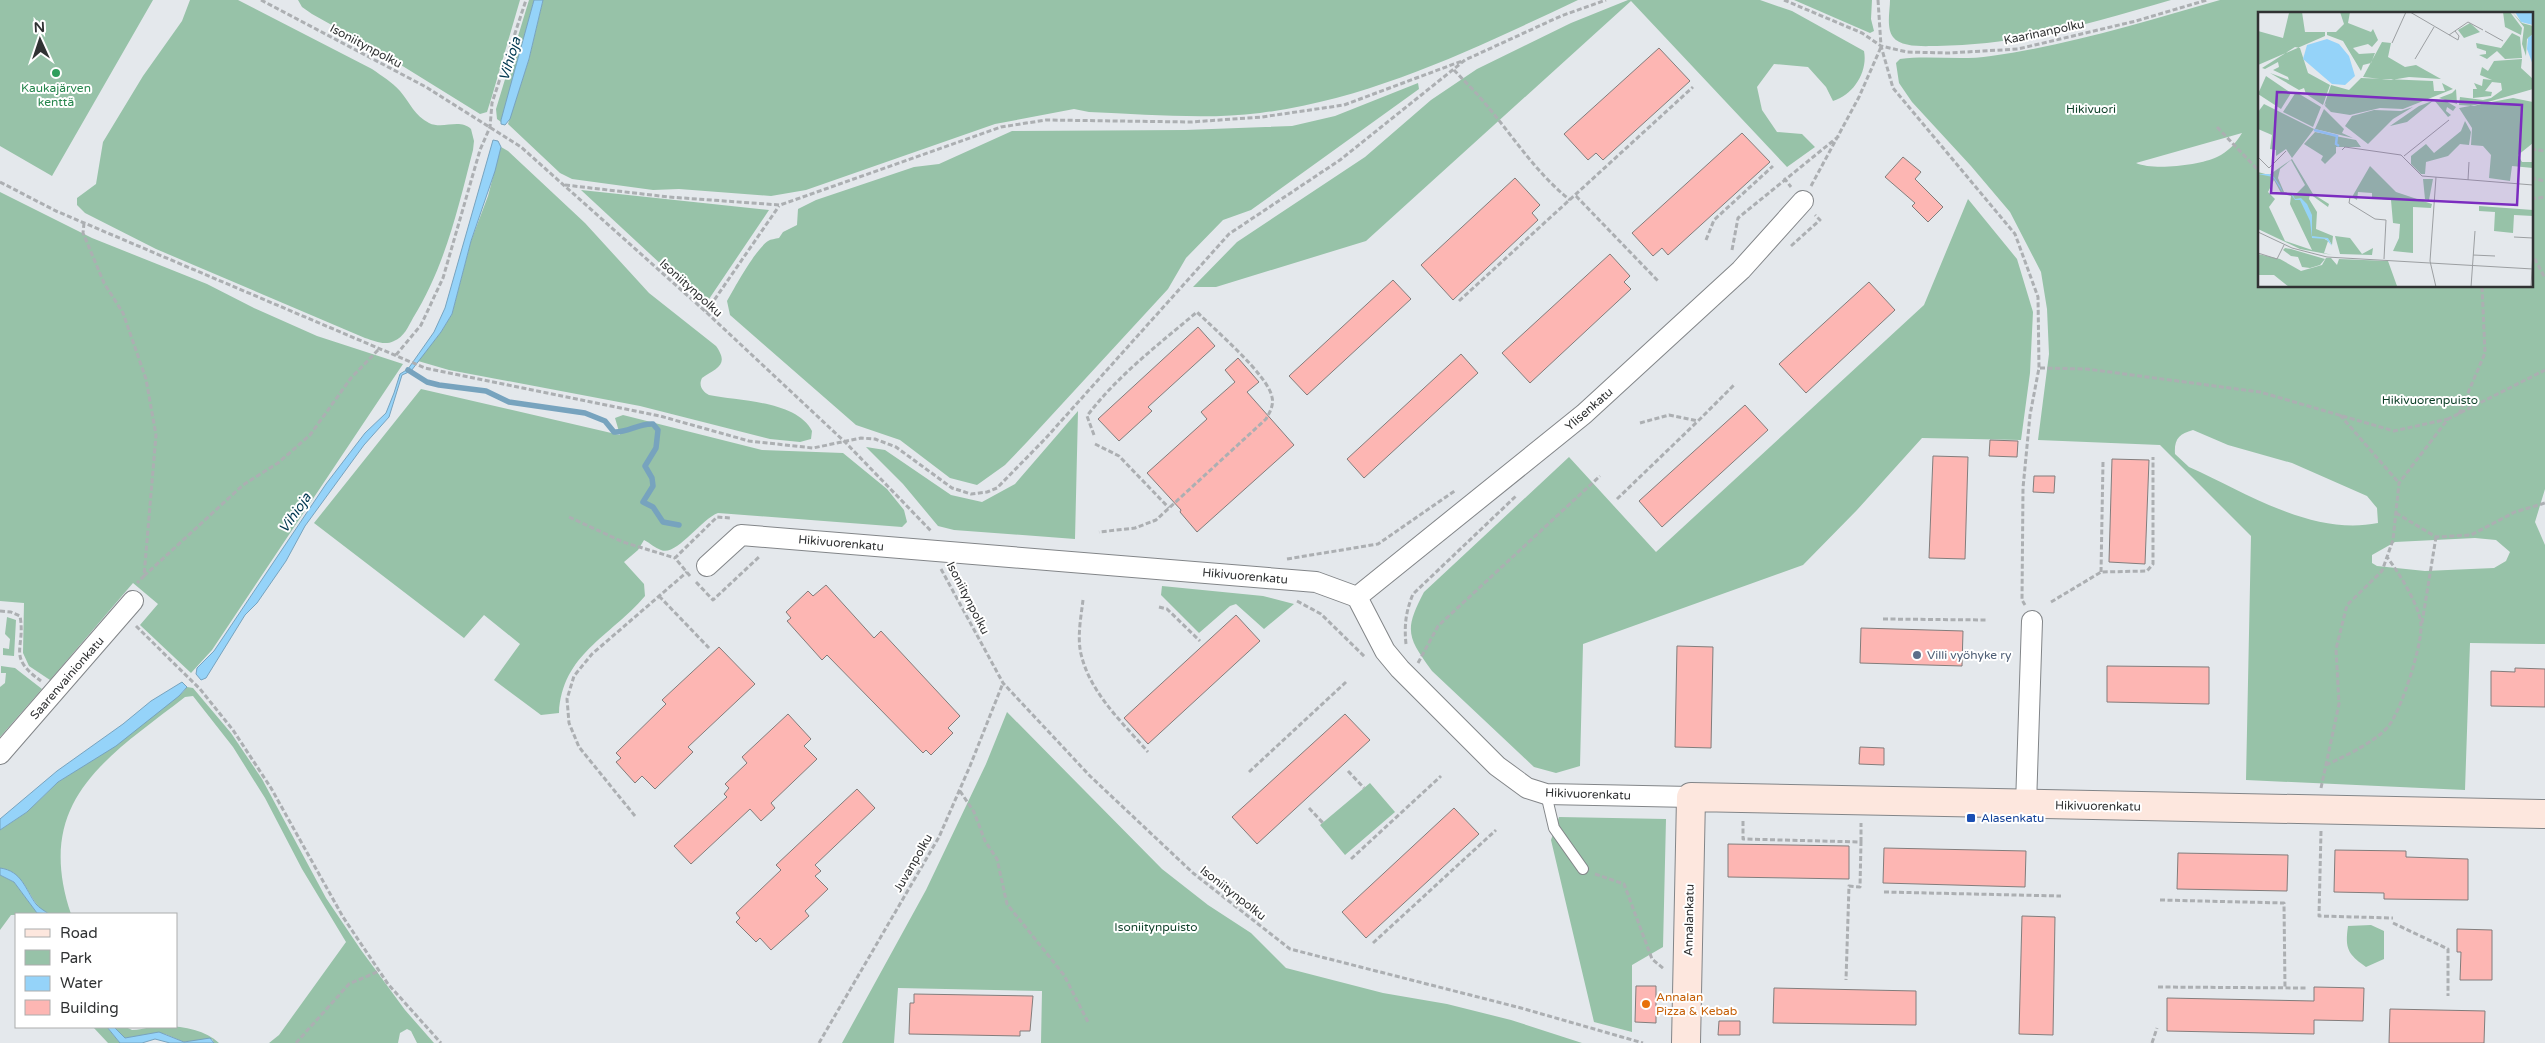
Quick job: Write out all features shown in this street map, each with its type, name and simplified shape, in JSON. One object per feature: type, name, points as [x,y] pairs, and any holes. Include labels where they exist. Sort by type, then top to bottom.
[{"type":"street","name":"Ylisenkatu","points":[[1357,597],[1584,414],[1741,270],[1803,202]]},
{"type":"street","name":"Hikivuorenkatu","points":[[707,566],[741,535],[1316,582],[1357,597],[1386,651],[1400,669],[1497,766],[1527,788],[1546,794],[2545,814]]},
{"type":"street","name":"Saarenvainionkatu","points":[[0,754],[128,607]]},
{"type":"street","points":[[2026,805],[2032,621]]},
{"type":"street","name":"Annalankatu","points":[[1686,1043],[1691,797]]},
{"type":"lane","points":[[1546,794],[1554,828],[1583,870]]},
{"type":"path","name":"Isoniitynpolku","points":[[261,0],[426,87],[522,147],[706,312],[846,443],[936,535],[926,534]]},
{"type":"path","points":[[396,355],[414,335],[432,305],[449,261],[467,192],[490,127],[492,103],[526,0]]},
{"type":"path","points":[[564,185],[669,197],[780,205],[1001,128],[1046,120],[1192,122],[1262,117],[1344,105],[1465,60],[1561,16],[1606,0]]},
{"type":"path","name":"Kaarinanpolku","points":[[1784,0],[1862,33],[1882,46],[1907,52],[1948,53],[2018,49],[2136,21],[2207,0]]},
{"type":"path","points":[[1878,0],[1882,46],[1893,88],[2015,234],[2038,298],[2039,368],[2030,416],[2023,488],[2022,600],[2032,621]]},
{"type":"path","points":[[1803,202],[1839,136],[1882,46]]},
{"type":"path","points":[[0,182],[84,222],[425,368],[660,416],[749,441],[813,448],[846,443],[860,438],[875,439],[896,447],[952,488],[971,494],[987,492],[997,488],[1044,440],[1229,234],[1340,160],[1465,60]]},
{"type":"path","points":[[1454,70],[1488,107],[1526,157],[1554,188],[1570,200]]},
{"type":"path","points":[[1459,301],[1693,87]]},
{"type":"path","points":[[2217,127],[2258,170]]},
{"type":"path","points":[[1730,259],[1738,218],[1784,178],[1839,136]]},
{"type":"path","points":[[2532,149],[2545,150]]},
{"type":"path","points":[[1706,240],[1714,220],[1773,166]]},
{"type":"path","points":[[1784,178],[1820,220],[1784,252]]},
{"type":"path","points":[[2532,178],[2545,182]]},
{"type":"path","points":[[1576,196],[1659,282]]},
{"type":"path","points":[[2532,199],[2545,197]]},
{"type":"path","points":[[706,312],[780,205]]},
{"type":"path","points":[[84,222],[83,233],[104,282],[123,313],[146,379],[156,434],[144,576]]},
{"type":"path","points":[[2532,254],[2545,278]]},
{"type":"path","points":[[2458,415],[2485,352],[2482,288]]},
{"type":"path","points":[[1094,435],[1087,416],[1095,406],[1132,368],[1197,312],[1249,364],[1270,389],[1273,399],[1266,419],[1156,520],[1135,528],[1098,532]]},
{"type":"path","points":[[379,349],[352,378],[310,435],[278,463],[237,490],[144,576],[128,607],[200,689],[233,730],[271,788],[343,917],[388,984],[440,1043]]},
{"type":"path","points":[[2039,368],[2087,369],[2260,392],[2394,431],[2458,415],[2545,370]]},
{"type":"path","points":[[1617,499],[1734,385]]},
{"type":"path","points":[[2340,414],[2399,483]]},
{"type":"path","points":[[1640,423],[1668,415],[1698,421]]},
{"type":"path","points":[[2319,794],[2339,704],[2336,649],[2347,605],[2382,572],[2393,540],[2399,483],[2448,419]]},
{"type":"path","points":[[1095,444],[1118,456],[1169,508]]},
{"type":"path","points":[[2051,602],[2101,572],[2147,571],[2153,564],[2153,457]]},
{"type":"path","points":[[2101,572],[2103,462]]},
{"type":"path","points":[[1413,658],[1417,665],[1438,626],[1600,476]]},
{"type":"path","points":[[1277,561],[1378,544],[1458,488]]},
{"type":"path","points":[[1409,652],[1406,645],[1404,626],[1407,608],[1413,594],[1521,492]]},
{"type":"path","points":[[2396,513],[2436,537],[2471,535],[2515,512],[2545,503]]},
{"type":"path","points":[[569,517],[623,542],[674,558],[713,600],[766,551]]},
{"type":"path","points":[[674,558],[717,517],[737,519]]},
{"type":"path","points":[[2326,765],[2356,750],[2390,724],[2411,678],[2422,625],[2436,537]]},
{"type":"path","points":[[2387,557],[2406,583],[2422,625]]},
{"type":"path","name":"Isoniitynpolku","points":[[949,566],[939,565],[1003,683],[1090,776],[1193,873],[1290,949],[1521,1008],[1643,1043]]},
{"type":"path","points":[[635,816],[579,747],[568,723],[567,699],[574,676],[592,654],[686,572],[707,566]]},
{"type":"path","points":[[659,596],[709,648]]},
{"type":"path","points":[[1083,600],[1080,647],[1090,676],[1115,714],[1148,752]]},
{"type":"path","points":[[1295,600],[1321,614],[1369,661]]},
{"type":"path","points":[[1159,607],[1167,609],[1200,641]]},
{"type":"path","points":[[0,611],[11,612],[20,616],[18,650],[22,663],[27,670],[48,685]]},
{"type":"path","points":[[1883,619],[1986,620]]},
{"type":"path","points":[[1249,772],[1346,682]]},
{"type":"path","name":"Juvanpolku","points":[[819,1043],[939,836],[1003,683]]},
{"type":"path","points":[[1348,771],[1364,788]]},
{"type":"path","points":[[1351,859],[1441,776]]},
{"type":"path","points":[[959,790],[974,812],[985,841],[997,859],[1007,904],[1064,975],[1088,1024]]},
{"type":"path","points":[[1309,808],[1323,823]]},
{"type":"path","points":[[1743,813],[1742,838],[1860,842]]},
{"type":"path","points":[[1846,980],[1849,886],[1860,887],[1861,816]]},
{"type":"path","points":[[2321,825],[2319,916],[2393,918]]},
{"type":"path","points":[[1373,943],[1496,830]]},
{"type":"path","points":[[1583,870],[1624,884],[1652,959],[1665,971]]},
{"type":"path","points":[[1884,892],[2061,896]]},
{"type":"path","points":[[2160,900],[2284,903],[2285,988]]},
{"type":"path","points":[[2393,923],[2448,949],[2448,996]]},
{"type":"path","points":[[296,1043],[349,984],[379,971]]},
{"type":"path","points":[[2158,987],[2306,988]]},
{"type":"path","points":[[2152,1043],[2157,1028]]},
{"type":"green space","name":"Kaukajärven kenttä","points":[[0,0],[153,0],[52,176],[0,146]]},
{"type":"green space","points":[[190,0],[238,0],[372,69],[397,88],[416,113],[429,123],[434,125],[461,124],[471,129],[474,141],[473,150],[456,215],[442,258],[424,298],[405,331],[397,339],[383,343],[365,338],[156,249],[85,213],[77,205],[77,198],[96,184],[103,142],[143,76],[182,21]]},
{"type":"green space","points":[[298,0],[520,0],[487,112],[480,114],[380,52],[312,14],[302,7]]},
{"type":"green space","points":[[529,0],[534,0],[501,122],[497,119],[496,109]]},
{"type":"green space","points":[[543,0],[1578,0],[1502,36],[1424,69],[1343,96],[1302,106],[1260,113],[1218,116],[1089,112],[1074,109],[995,124],[806,190],[771,196],[679,189],[653,190],[572,179],[560,173],[508,124],[529,59]]},
{"type":"green space","points":[[1628,0],[1760,0],[1792,11],[1864,51],[1864,66],[1853,88],[1841,98],[1833,101],[1826,87],[1808,67],[1774,64],[1757,87],[1762,110],[1777,132],[1802,134],[1815,147],[1787,167],[1631,1],[1366,241],[1216,287],[1193,287],[1237,242],[1365,157],[1431,100],[1477,69],[1571,23]]},
{"type":"green space","points":[[1794,0],[1872,0],[1871,19],[1874,31],[1870,33]]},
{"type":"green space","points":[[1890,0],[2171,0],[2084,24],[2027,37],[1968,45],[1914,46],[1897,41],[1893,37],[1889,24]]},
{"type":"green space","name":"Hikivuorenpuisto","points":[[2220,0],[2545,0],[2545,489],[2535,522],[2545,545],[2545,644],[2470,643],[2465,790],[2246,780],[2251,536],[2160,445],[2038,440],[2049,354],[2047,309],[2041,272],[2010,212],[1912,102],[1899,83],[1896,63],[1900,59],[1980,57],[2049,46]],"holes":[[[2242,133],[2228,150],[2209,160],[2189,165],[2165,167],[2154,167],[2136,163]],[[2193,430],[2228,445],[2292,463],[2367,496],[2377,508],[2378,523],[2353,525],[2304,518],[2257,500],[2189,467],[2175,454],[2175,444],[2181,435]],[[2475,538],[2496,540],[2510,552],[2506,561],[2494,568],[2425,571],[2377,566],[2372,563],[2372,555],[2395,542]]]},
{"type":"green space","points":[[1418,83],[1419,89],[1251,210],[1223,220],[1186,258],[1168,289],[1027,442],[1005,465],[977,485],[950,478],[900,440],[856,425],[730,315],[727,301],[746,269],[757,252],[768,241],[779,238],[783,232],[797,225],[798,209],[816,200],[914,167],[939,164],[1012,131],[1185,130],[1292,126],[1335,116]]},
{"type":"green space","points":[[501,147],[508,151],[585,223],[649,293],[716,346],[722,358],[720,366],[702,378],[701,386],[705,392],[709,395],[751,401],[781,408],[804,421],[812,431],[811,439],[800,442],[770,439],[640,406],[449,370],[418,361],[441,332],[452,314],[471,241],[488,196]]},
{"type":"green space","points":[[581,190],[769,210],[705,305]]},
{"type":"green space","points":[[0,192],[92,238],[207,284],[254,308],[317,336],[403,364],[212,650],[191,673],[140,625],[158,604],[133,583],[50,680],[29,666],[23,653],[24,603],[0,601]]},
{"type":"green space","points":[[1968,199],[2017,259],[2033,312],[2030,373],[2021,440],[1922,438],[1857,510],[1803,565],[1583,644],[1580,766],[1556,773],[1534,767],[1432,671],[1417,650],[1411,633],[1411,625],[1424,592],[1569,457],[1656,552],[1924,305]]},
{"type":"green space","points":[[421,389],[620,435],[615,418],[623,415],[762,450],[843,453],[887,489],[904,510],[907,522],[902,527],[718,513],[704,522],[681,543],[667,551],[661,550],[644,540],[638,550],[624,562],[644,584],[645,596],[578,661],[562,693],[559,713],[541,715],[494,680],[520,644],[484,615],[464,638],[314,523]]},
{"type":"green space","points":[[1078,411],[1075,539],[954,530],[938,526],[903,484],[866,447],[885,450],[951,495],[982,502],[1015,484]]},
{"type":"green space","points":[[1162,586],[1263,596],[1294,604],[1264,629],[1236,604],[1230,606],[1199,633],[1161,595]]},
{"type":"green space","points":[[7,617],[16,620],[14,656],[3,655],[3,648],[9,649],[10,639],[5,634]]},
{"type":"green space","points":[[1,666],[15,668],[42,689],[0,737],[0,687],[5,683],[6,673],[1,673]]},
{"type":"green space","points":[[187,687],[193,688],[231,733],[262,779],[326,898],[405,1010],[434,1043],[417,1043],[411,1031],[407,1029],[400,1033],[398,1043],[269,1043],[279,1035],[346,942],[302,869],[265,798],[233,747],[193,696],[185,697],[129,741],[104,763],[84,786],[70,812],[62,841],[62,875],[71,913],[49,913],[44,911],[38,906],[17,876],[10,871],[0,868],[0,830],[27,812],[58,782],[116,745]]},
{"type":"green space","name":"Isoniitynpuisto","points":[[1007,712],[1162,869],[1208,905],[1251,933],[1286,968],[1383,993],[1447,1004],[1511,1020],[1582,1043],[1041,1043],[1042,991],[898,988],[894,1043],[842,1043],[926,890],[986,764]]},
{"type":"green space","points":[[1370,783],[1395,812],[1345,855],[1320,825]]},
{"type":"green space","points":[[1559,817],[1666,819],[1663,947],[1632,965],[1632,1032],[1594,1022],[1551,840]]},
{"type":"green space","points":[[0,875],[14,882],[37,913],[15,913],[15,915],[11,915],[0,930]]},
{"type":"green space","points":[[2371,925],[2384,931],[2384,959],[2366,967],[2349,950],[2347,945],[2348,926]]},
{"type":"green space","points":[[94,1028],[108,1028],[120,1043],[108,1043]]},
{"type":"green space","points":[[115,1028],[128,1028],[132,1030],[145,1028],[187,1028],[205,1034],[219,1043],[214,1043],[212,1039],[184,1042],[165,1034],[154,1033],[125,1038]]},
{"type":"water","points":[[534,0],[543,0],[529,59],[510,119],[505,125],[501,124],[501,120]]},
{"type":"water","points":[[493,140],[498,141],[501,147],[495,171],[471,241],[452,314],[441,332],[411,371],[402,375],[389,417],[364,445],[305,526],[286,561],[257,603],[245,615],[206,678],[201,680],[196,674],[197,668],[214,651],[326,484],[365,433],[386,413],[400,374],[408,369],[434,332],[445,308]]},
{"type":"water","points":[[182,682],[187,687],[179,696],[116,746],[58,782],[27,812],[0,830],[0,819],[57,771],[123,724],[151,701]]},
{"type":"water","points":[[0,868],[18,877],[36,904],[48,913],[37,913],[14,882],[0,875]]},
{"type":"water","points":[[108,1028],[115,1028],[125,1038],[159,1032],[184,1042],[210,1038],[214,1043],[170,1043],[155,1039],[142,1043],[120,1043]]},
{"type":"building","points":[[1659,48],[1690,81],[1603,160],[1596,153],[1588,160],[1564,134]]},
{"type":"building","points":[[1742,133],[1770,162],[1668,255],[1662,248],[1653,256],[1632,233]]},
{"type":"building","points":[[1903,157],[1921,172],[1915,179],[1943,207],[1928,222],[1912,206],[1915,203],[1885,177]]},
{"type":"building","points":[[1515,178],[1540,205],[1532,213],[1538,220],[1453,300],[1421,265]]},
{"type":"building","points":[[1610,254],[1630,276],[1624,282],[1631,289],[1530,383],[1502,353]]},
{"type":"building","points":[[1393,280],[1411,299],[1307,395],[1289,376]]},
{"type":"building","points":[[1869,282],[1895,310],[1806,393],[1779,364]]},
{"type":"building","points":[[1198,327],[1215,346],[1148,407],[1152,411],[1119,441],[1098,419]]},
{"type":"building","points":[[1461,354],[1478,373],[1364,478],[1347,459]]},
{"type":"building","points":[[1238,358],[1259,382],[1247,392],[1294,445],[1197,532],[1180,512],[1181,510],[1147,473],[1207,419],[1201,412],[1235,382],[1225,370]]},
{"type":"building","points":[[1745,405],[1768,430],[1662,527],[1639,501]]},
{"type":"building","points":[[1990,440],[2018,441],[2017,457],[1989,456]]},
{"type":"building","points":[[1933,456],[1968,457],[1965,559],[1929,558]]},
{"type":"building","points":[[2112,459],[2149,460],[2145,564],[2109,562]]},
{"type":"building","points":[[2034,476],[2055,476],[2054,493],[2033,492]]},
{"type":"building","points":[[826,585],[874,638],[881,631],[960,716],[948,728],[953,733],[931,755],[926,750],[923,753],[827,655],[822,660],[787,621],[791,618],[786,612],[808,591],[813,596]]},
{"type":"building","points":[[1236,615],[1260,641],[1148,744],[1124,718]]},
{"type":"building","points":[[1861,628],[1963,631],[1962,666],[1860,663]]},
{"type":"building","points":[[1677,646],[1713,647],[1711,748],[1675,747]]},
{"type":"building","points":[[719,647],[755,684],[688,747],[693,752],[655,789],[642,776],[635,783],[616,762],[621,758],[616,753],[666,704],[662,700]]},
{"type":"building","points":[[2107,666],[2209,667],[2209,704],[2107,702]]},
{"type":"building","points":[[2515,668],[2545,669],[2545,707],[2491,706],[2491,671],[2515,672]]},
{"type":"building","points":[[788,714],[811,739],[804,746],[817,759],[771,803],[775,808],[761,821],[750,809],[691,864],[674,846],[727,797],[724,794],[729,788],[725,784],[747,763],[742,757]]},
{"type":"building","points":[[1345,714],[1370,740],[1257,844],[1232,817]]},
{"type":"building","points":[[1860,747],[1884,748],[1884,765],[1859,764]]},
{"type":"building","points":[[857,789],[875,808],[815,865],[821,871],[815,876],[828,889],[805,911],[809,916],[771,950],[760,938],[756,942],[736,922],[740,918],[736,913],[781,870],[776,865]]},
{"type":"building","points":[[1454,808],[1479,834],[1366,938],[1342,912]]},
{"type":"building","points":[[1728,844],[1849,846],[1849,879],[1728,877]]},
{"type":"building","points":[[1884,848],[2026,851],[2025,887],[1883,883]]},
{"type":"building","points":[[2335,850],[2406,851],[2406,857],[2468,859],[2468,900],[2384,899],[2384,893],[2334,892]]},
{"type":"building","points":[[2178,853],[2288,855],[2287,891],[2177,889]]},
{"type":"building","points":[[2022,916],[2055,917],[2053,1035],[2019,1034]]},
{"type":"building","points":[[2457,929],[2492,930],[2492,980],[2460,980],[2461,952],[2457,952]]},
{"type":"building","name":"Annalan Pizza & Kebab","points":[[1636,986],[1656,986],[1656,1023],[1635,1022]]},
{"type":"building","points":[[2314,987],[2364,988],[2363,1021],[2314,1020],[2314,1034],[2167,1031],[2167,998],[2314,1001]]},
{"type":"building","points":[[1774,988],[1916,991],[1916,1025],[1773,1023]]},
{"type":"building","points":[[914,994],[1033,996],[1030,1031],[1020,1031],[1020,1036],[909,1034],[910,1003],[914,1003]]},
{"type":"building","points":[[2390,1009],[2485,1011],[2484,1043],[2389,1043]]},
{"type":"building","points":[[1719,1021],[1740,1021],[1740,1035],[1718,1035]]},
{"type":"waterway","points":[[408,370],[427,382],[439,385],[486,391],[509,402],[585,413],[605,421],[614,432],[653,424],[658,430],[656,448],[645,466],[652,478],[653,486],[643,502],[653,507],[663,522],[679,525]]},
{"type":"place","name":"Kaukajärven kenttä","points":[[56,73]]},
{"type":"place","name":"Villi vyöhyke ry","points":[[1917,655]]},
{"type":"place","name":"Alasenkatu","points":[[1971,818]]},
{"type":"place","name":"Annalan Pizza & Kebab","points":[[1646,1004]]},
{"type":"water label","name":"Vihioja","points":[[510,59]]},
{"type":"water label","name":"Vihioja","points":[[295,513]]},
{"type":"park label","name":"Hikivuori","points":[[2091,109]]}]
